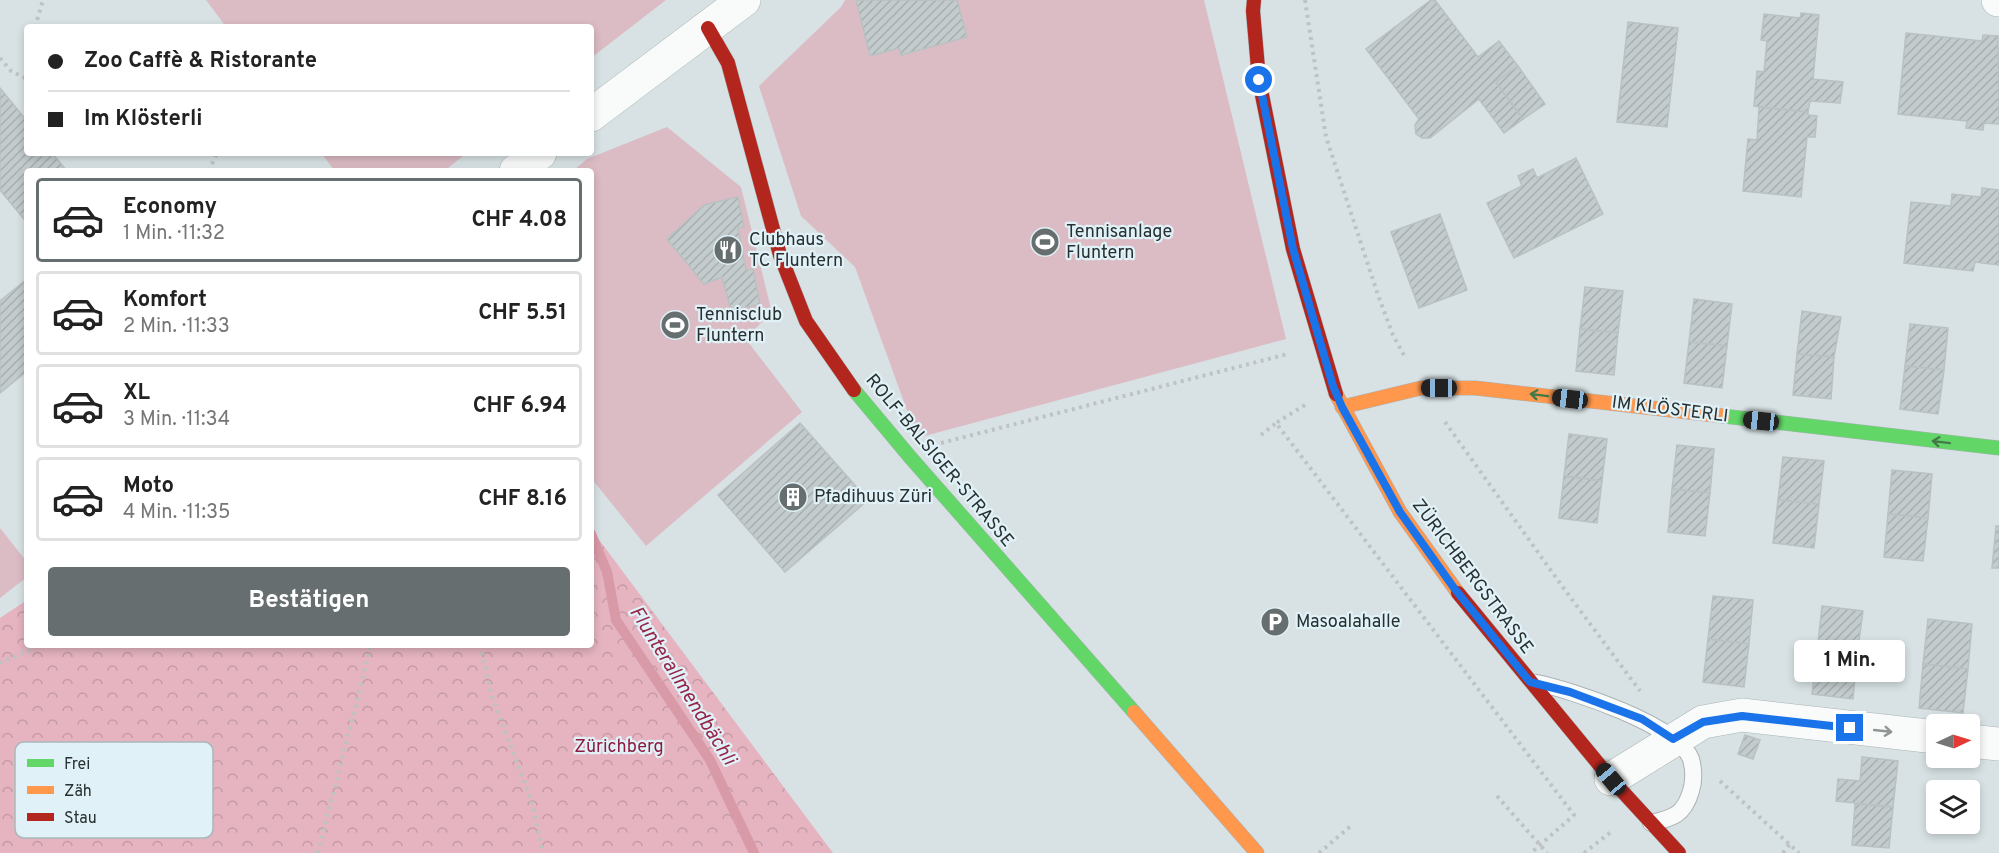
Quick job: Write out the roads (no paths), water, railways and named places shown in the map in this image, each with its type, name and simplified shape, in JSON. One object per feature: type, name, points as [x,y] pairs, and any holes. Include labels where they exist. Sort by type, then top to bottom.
[{"type":"street","points":[[594,113],[744,0]]},
{"type":"street","name":"ZÜRICHBERGSTRASSE","points":[[1254,0],[1259,80],[1293,249],[1320,345],[1342,407],[1400,512],[1454,588],[1611,779],[1679,853]]},
{"type":"street","name":"ROLF-BALSIGER-STRASSE","points":[[708,28],[728,63],[780,255],[806,321],[856,392],[910,457],[1257,853]]},
{"type":"street","points":[[520,168],[536,156]]},
{"type":"street","name":"IM KLÖSTERLI","points":[[1342,407],[1421,388],[1475,388],[1999,448]]},
{"type":"street","points":[[1611,779],[1703,722],[1742,716],[1926,736]]},
{"type":"street","points":[[1980,742],[1999,744]]},
{"type":"lane","points":[[1530,682],[1570,692],[1642,719],[1673,739],[1690,758],[1694,780],[1688,802],[1673,818],[1652,823]]},
{"type":"waterway","name":"Flunterallmendbächli","points":[[594,541],[607,572],[616,620],[710,760],[754,853]]},
{"type":"place","name":"Tennisanlage Fluntern","points":[[1045,242]]},
{"type":"place","name":"Clubhaus TC Fluntern","points":[[728,250]]},
{"type":"place","name":"Tennisclub Fluntern","points":[[675,325]]},
{"type":"place","name":"Pfadihuus Züri","points":[[793,497]]},
{"type":"place","name":"Masoalahalle","points":[[1275,622]]},
{"type":"park label","name":"Zürichberg","points":[[619,747]]}]
